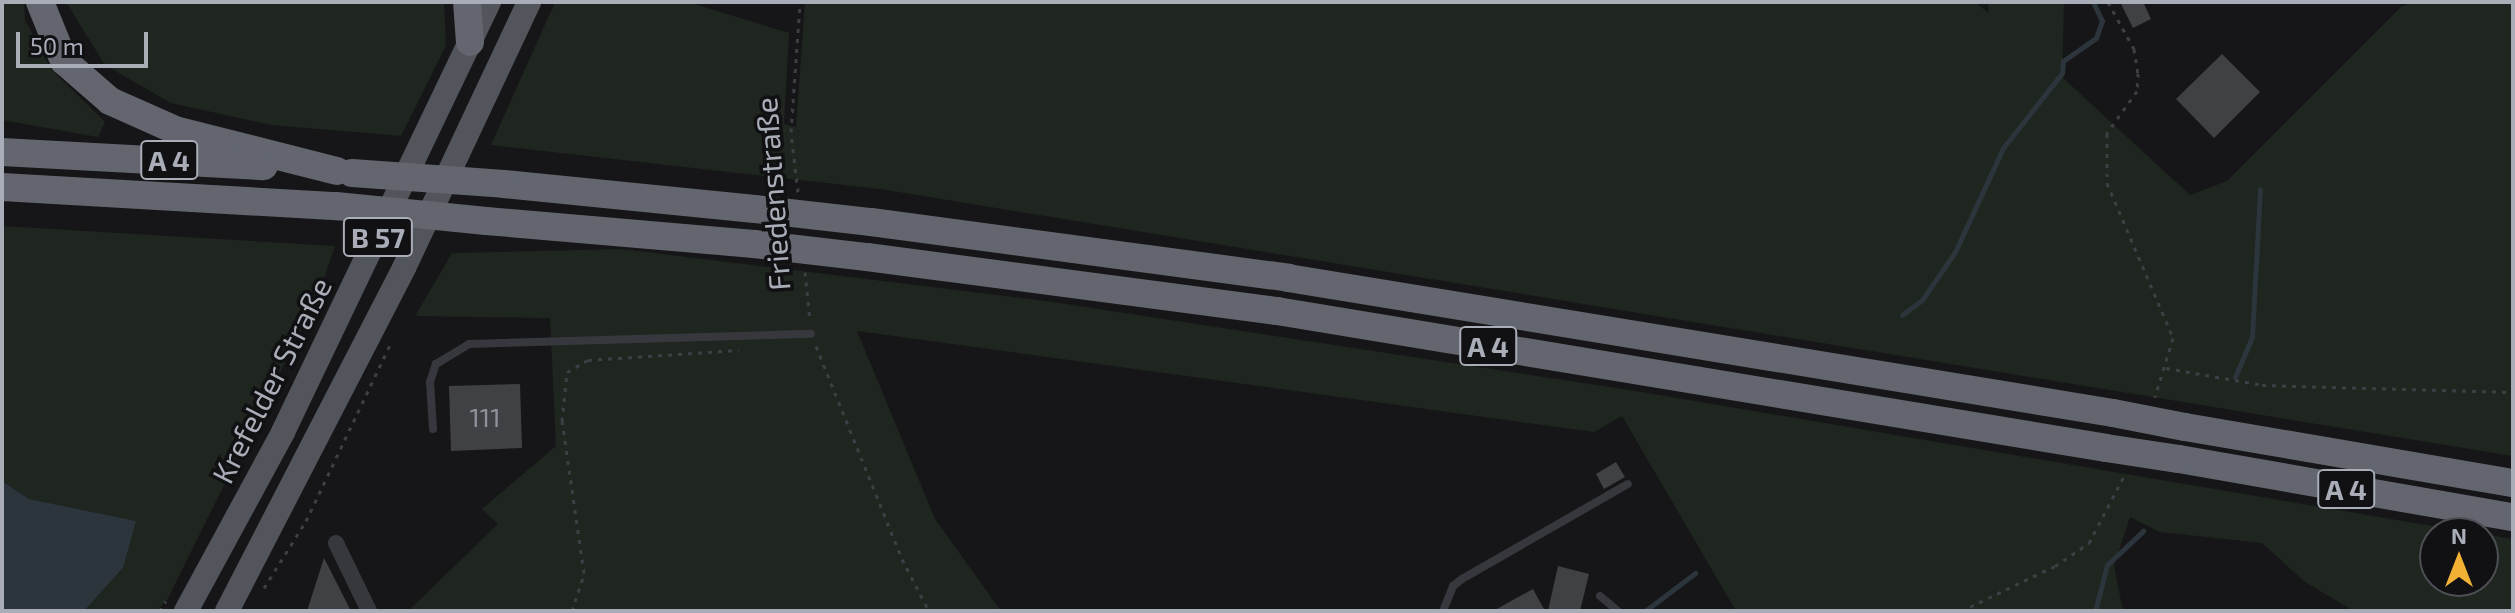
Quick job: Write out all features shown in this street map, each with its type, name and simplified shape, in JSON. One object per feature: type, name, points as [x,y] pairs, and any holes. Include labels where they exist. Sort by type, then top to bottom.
[{"type":"highway","points":[[40,2],[49,35],[64,61],[110,101],[175,130],[344,172]]},
{"type":"highway","points":[[467,2],[470,42]]},
{"type":"highway","name":"A 4","points":[[2,152],[504,184],[871,222],[1288,278],[2113,413],[2513,483]]},
{"type":"highway","name":"A 4","points":[[2,187],[336,206],[867,257],[1277,311],[2513,517]]},
{"type":"highway","points":[[2,195],[36,189]]},
{"type":"main road","name":"Krefelder Straße","points":[[186,611],[283,432],[489,2]]},
{"type":"main road","name":"B 57","points":[[227,611],[404,268],[529,2]]},
{"type":"street","points":[[336,543],[369,611]]},
{"type":"lane","name":"Friedenstraße","points":[[433,429],[430,382],[436,364],[449,352],[469,344],[811,334]]},
{"type":"lane","points":[[1443,611],[1453,586],[1462,579],[1628,484]]},
{"type":"lane","points":[[1600,596],[1618,611]]},
{"type":"path","name":"Friedenstraße","points":[[799,197],[791,117],[800,2]]},
{"type":"path","points":[[2108,2],[2134,49],[2138,73],[2137,91],[2107,133],[2103,160],[2107,183],[2173,338],[2166,368],[2262,385],[2513,392]]},
{"type":"path","name":"Friedenstraße","points":[[804,257],[811,334],[883,516],[929,611]]},
{"type":"path","points":[[572,611],[584,573],[562,421],[567,372],[588,360],[738,350],[760,335]]},
{"type":"path","points":[[1961,611],[2055,566],[2089,543],[2114,503]]},
{"type":"path","points":[[262,591],[306,521]]},
{"type":"shaded area","points":[[2,2],[24,2],[25,20],[50,68],[105,122],[98,137],[2,120]]},
{"type":"shaded area","points":[[66,2],[444,2],[446,45],[401,136],[271,125],[171,103],[105,65]]},
{"type":"shaded area","points":[[555,2],[688,2],[789,33],[784,124],[796,127],[805,2],[1974,2],[1989,13],[1988,2],[2064,2],[2062,77],[2190,195],[2227,181],[2401,7],[2412,2],[2513,2],[2513,456],[880,189],[491,145]]},
{"type":"shaded area","points":[[2,226],[335,246],[318,296],[167,600],[156,611],[84,611],[123,568],[135,521],[29,499],[2,481]]},
{"type":"shaded area","points":[[622,249],[1046,301],[1642,392],[2419,524],[2419,597],[2499,597],[2499,537],[2513,539],[2513,611],[2354,611],[2305,582],[2262,543],[2160,532],[2130,517],[2114,566],[2123,611],[1736,611],[1622,416],[1594,432],[857,331],[935,519],[1001,611],[408,611],[498,524],[482,509],[556,446],[550,318],[415,316],[452,253]]},
{"type":"shaded area","points":[[2,481],[29,499],[136,521],[123,568],[84,611],[2,611]]},
{"type":"building","points":[[2120,2],[2143,2],[2151,19],[2133,28]]},
{"type":"building","points":[[2222,54],[2260,92],[2214,138],[2176,99]]},
{"type":"building","points":[[520,384],[522,448],[451,451],[449,386]]},
{"type":"building","points":[[1616,462],[1625,477],[1604,489],[1596,474]]},
{"type":"building","points":[[324,558],[351,611],[307,611]]},
{"type":"building","points":[[1558,566],[1589,574],[1580,611],[1548,611]]},
{"type":"building","points":[[1533,589],[1545,611],[1493,611]]},
{"type":"waterway","points":[[1902,315],[1922,300],[1955,252],[2003,148],[2062,73],[2063,61],[2096,38],[2102,21],[2093,2]]},
{"type":"waterway","points":[[2235,377],[2252,337],[2260,189]]},
{"type":"waterway","points":[[2095,611],[2107,565],[2143,531]]},
{"type":"waterway","points":[[1645,611],[1695,573]]}]
